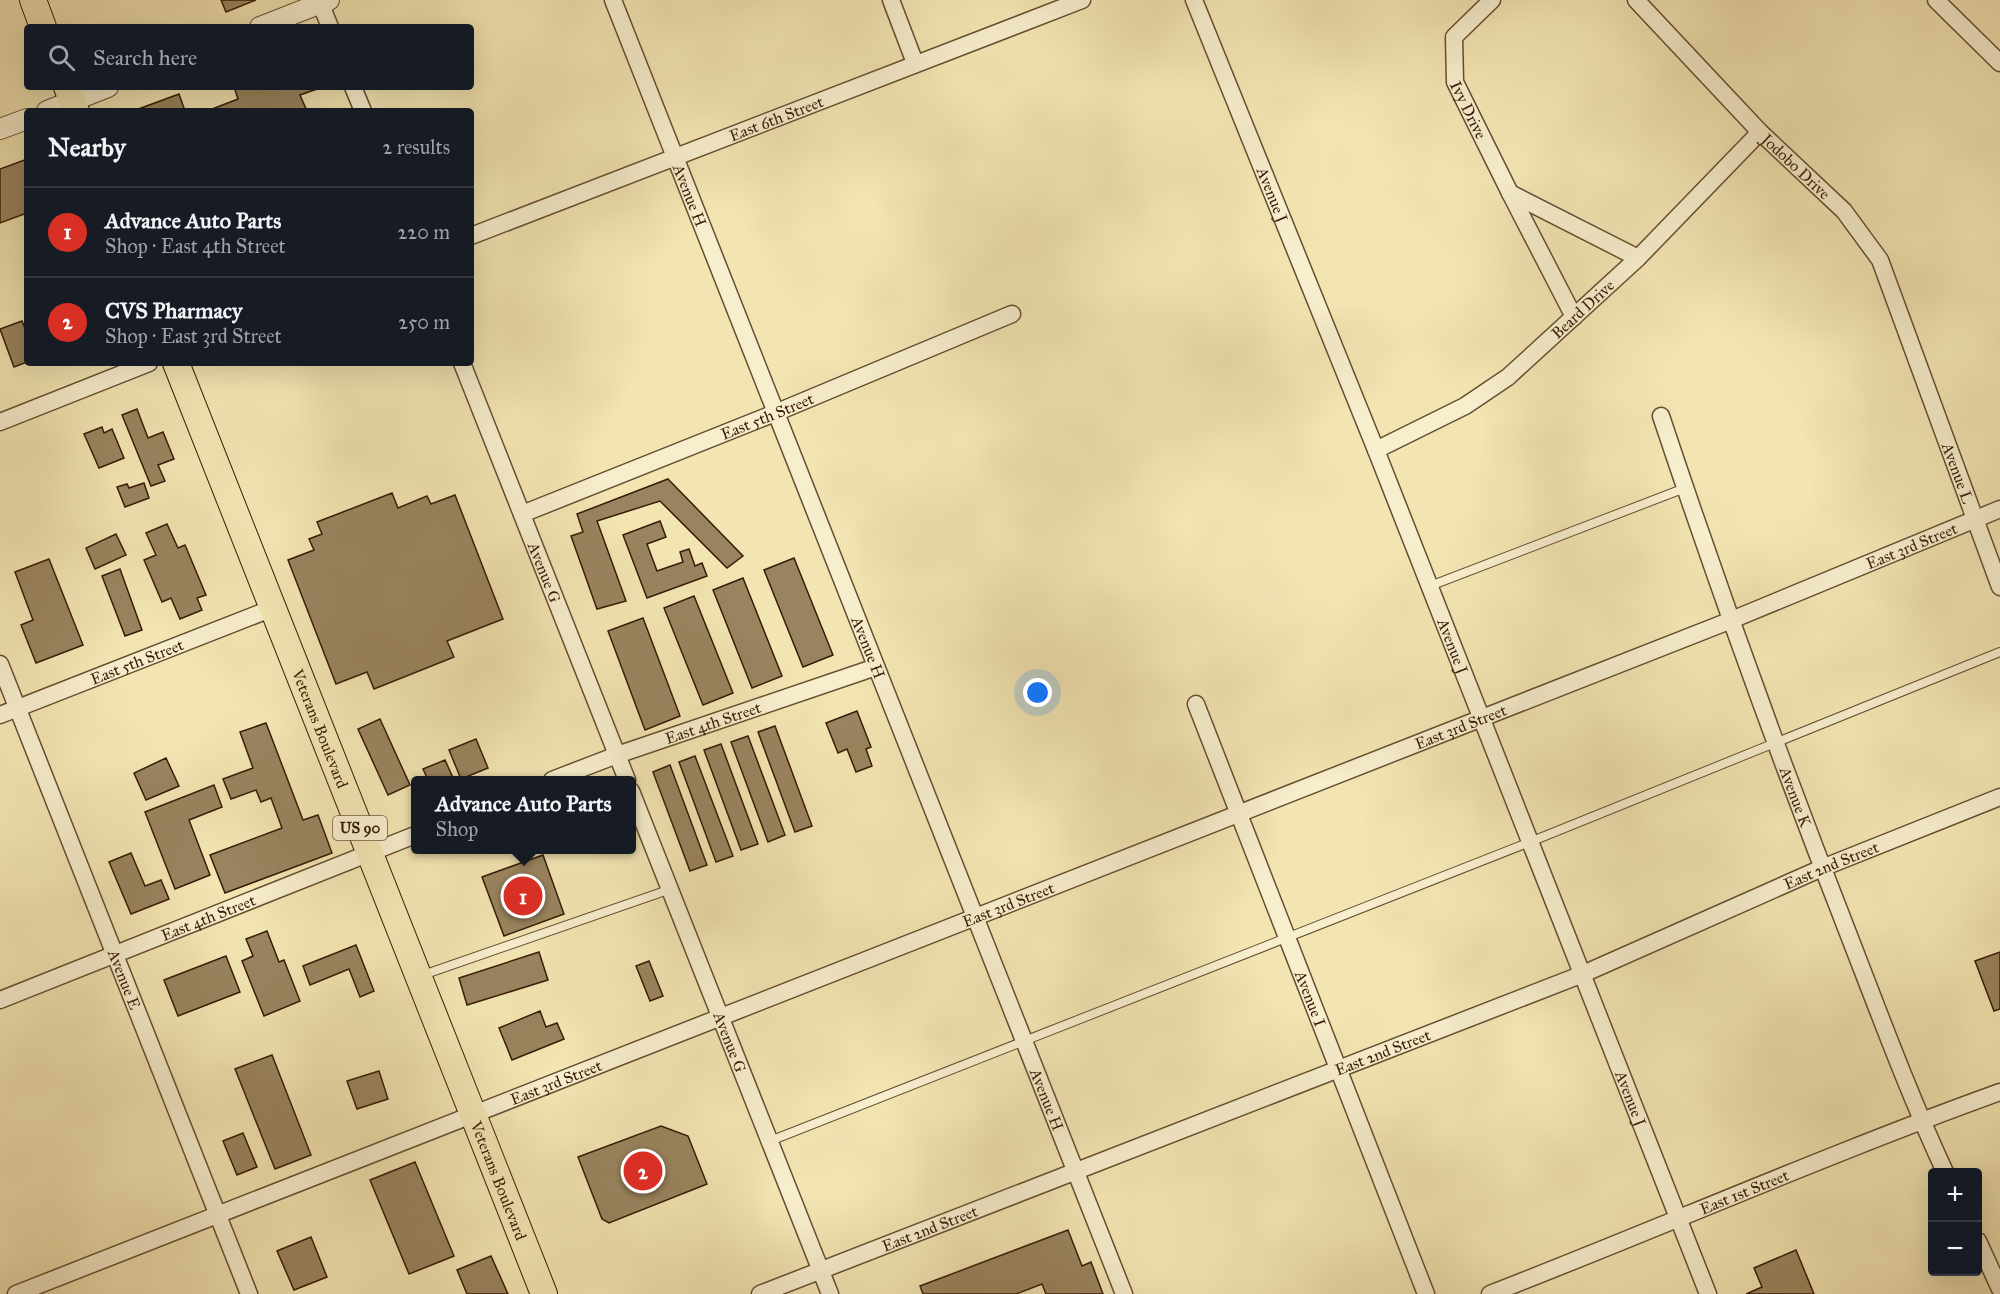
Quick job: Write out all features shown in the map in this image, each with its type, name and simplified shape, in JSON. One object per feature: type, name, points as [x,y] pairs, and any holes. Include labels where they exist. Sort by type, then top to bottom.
[{"type":"main road","points":[[33,0],[42,24]]},
{"type":"main road","name":"Veterans Boulevard","points":[[177,366],[416,977],[544,1294]]},
{"type":"street","name":"Avenue H","points":[[613,0],[1124,1294]]},
{"type":"street","points":[[891,0],[915,63]]},
{"type":"street","name":"East 6th Street","points":[[474,235],[1082,0]]},
{"type":"street","name":"Avenue J","points":[[1194,0],[1376,450],[1708,1294]]},
{"type":"street","name":"Ivy Drive","points":[[1492,0],[1454,37],[1455,82],[1574,317]]},
{"type":"street","name":"Jodobo Drive","points":[[1636,0],[1760,132],[1844,212],[1880,260],[1917,357]]},
{"type":"street","points":[[1936,0],[2000,63]]},
{"type":"street","points":[[267,24],[323,1],[329,24]]},
{"type":"street","points":[[54,108],[100,90]]},
{"type":"street","points":[[354,90],[362,108]]},
{"type":"street","points":[[0,129],[24,120]]},
{"type":"street","name":"Beard Drive","points":[[1376,450],[1466,406],[1508,377],[1638,258],[1760,132]]},
{"type":"street","points":[[1510,194],[1638,258]]},
{"type":"street","name":"East 5th Street","points":[[522,514],[775,413],[1012,314]]},
{"type":"street","name":"Avenue L","points":[[1917,357],[1973,519],[2000,587]]},
{"type":"street","points":[[0,422],[141,366]]},
{"type":"street","name":"Avenue G","points":[[463,366],[625,776]]},
{"type":"street","name":"Avenue K","points":[[1661,416],[1729,621],[1822,868],[1921,1121],[1943,1168]]},
{"type":"street","name":"East 3rd Street","points":[[16,1294],[1729,621],[2000,509]]},
{"type":"street","name":"East 5th Street","points":[[0,715],[273,608]]},
{"type":"street","name":"Avenue E","points":[[0,664],[249,1294]]},
{"type":"street","name":"East 4th Street","points":[[562,776],[617,754],[876,666]]},
{"type":"street","name":"Avenue I","points":[[1196,704],[1426,1294]]},
{"type":"street","name":"East 2nd Street","points":[[760,1294],[1583,974],[1822,868],[2000,797]]},
{"type":"street","name":"Avenue G","points":[[636,804],[830,1294]]},
{"type":"street","name":"East 4th Street","points":[[0,1000],[411,837]]},
{"type":"street","name":"East 1st Street","points":[[1490,1294],[1921,1121],[2000,1092]]},
{"type":"street","points":[[1982,1251],[2000,1289]]},
{"type":"lane","points":[[1430,586],[1685,488]]},
{"type":"lane","points":[[770,1141],[1530,842],[2000,652]]},
{"type":"lane","points":[[416,977],[668,890]]},
{"type":"building","points":[[221,0],[256,0],[226,12]]},
{"type":"building","points":[[235,90],[314,90],[300,95],[306,108],[215,108],[238,99]]},
{"type":"building","points":[[179,94],[184,108],[141,108]]},
{"type":"building","points":[[24,160],[24,214],[0,223],[0,169]]},
{"type":"building","points":[[22,321],[24,363],[14,367],[0,329]]},
{"type":"building","points":[[137,409],[148,438],[163,432],[174,459],[158,465],[165,481],[151,486],[122,415]]},
{"type":"building","points":[[102,427],[104,433],[112,429],[124,458],[99,468],[84,434]]},
{"type":"building","points":[[668,479],[743,556],[727,568],[660,501],[597,521],[626,601],[597,609],[571,536],[583,532],[577,514]]},
{"type":"building","points":[[144,483],[149,498],[125,507],[117,487],[127,484],[129,488]]},
{"type":"building","points":[[392,493],[398,508],[427,496],[431,504],[455,495],[503,619],[447,641],[454,657],[374,689],[367,672],[336,684],[288,560],[314,550],[309,539],[322,534],[317,522]]},
{"type":"building","points":[[660,521],[666,537],[647,544],[657,571],[683,562],[680,552],[689,549],[695,566],[702,563],[707,576],[647,598],[623,535]]},
{"type":"building","points":[[167,524],[178,548],[185,545],[206,595],[197,598],[202,610],[180,619],[171,598],[162,602],[144,560],[156,555],[146,533]]},
{"type":"building","points":[[116,534],[126,555],[95,569],[86,548]]},
{"type":"building","points":[[794,558],[833,655],[803,667],[764,570]]},
{"type":"building","points":[[49,559],[83,645],[36,663],[21,625],[33,620],[15,572]]},
{"type":"building","points":[[120,569],[142,630],[125,636],[102,576]]},
{"type":"building","points":[[743,578],[782,676],[752,688],[713,590]]},
{"type":"building","points":[[694,596],[733,693],[703,705],[664,608]]},
{"type":"building","points":[[643,618],[680,716],[645,730],[608,631]]},
{"type":"building","points":[[857,711],[871,747],[866,749],[872,766],[856,772],[847,749],[838,753],[826,723]]},
{"type":"building","points":[[380,719],[410,785],[388,795],[358,729]]},
{"type":"building","points":[[266,723],[303,820],[318,815],[332,853],[225,893],[210,855],[282,828],[271,798],[261,802],[256,790],[231,799],[223,779],[253,768],[240,732]]},
{"type":"building","points":[[775,726],[812,826],[795,832],[758,732]]},
{"type":"building","points":[[748,736],[785,835],[768,842],[731,742]]},
{"type":"building","points":[[476,739],[488,768],[468,776],[460,776],[449,750]]},
{"type":"building","points":[[721,744],[758,844],[741,850],[704,750]]},
{"type":"building","points":[[695,756],[733,856],[716,862],[679,762]]},
{"type":"building","points":[[166,758],[179,786],[146,800],[134,773]]},
{"type":"building","points":[[445,760],[452,776],[426,776],[423,769]]},
{"type":"building","points":[[670,765],[707,865],[690,871],[653,772]]},
{"type":"building","points":[[214,785],[222,807],[189,820],[210,875],[175,889],[145,812]]},
{"type":"building","points":[[131,853],[145,886],[161,880],[169,899],[131,914],[109,862]]},
{"type":"building","points":[[543,855],[564,914],[504,936],[482,877]]},
{"type":"building","points":[[267,931],[279,962],[284,960],[300,1001],[264,1016],[242,961],[253,956],[246,939]]},
{"type":"building","points":[[356,945],[374,991],[360,997],[349,969],[310,985],[303,966]]},
{"type":"building","points":[[539,952],[548,980],[467,1005],[459,978]]},
{"type":"building","points":[[2000,952],[2000,1009],[1994,1011],[1975,961]]},
{"type":"building","points":[[226,956],[240,992],[178,1016],[164,980]]},
{"type":"building","points":[[649,961],[663,996],[650,1001],[636,966]]},
{"type":"building","points":[[540,1011],[546,1027],[557,1023],[564,1039],[512,1060],[499,1028]]},
{"type":"building","points":[[272,1055],[311,1155],[275,1169],[235,1069]]},
{"type":"building","points":[[379,1071],[388,1099],[357,1109],[347,1081]]},
{"type":"building","points":[[661,1126],[688,1136],[707,1184],[609,1223],[602,1219],[578,1157]]},
{"type":"building","points":[[243,1133],[257,1167],[237,1175],[223,1141]]},
{"type":"building","points":[[415,1162],[454,1256],[409,1274],[370,1180]]},
{"type":"building","points":[[1068,1230],[1082,1266],[1091,1262],[1103,1294],[1046,1294],[1042,1284],[1016,1294],[923,1294],[920,1286]]},
{"type":"building","points":[[311,1237],[327,1277],[294,1290],[277,1251]]},
{"type":"building","points":[[1796,1250],[1814,1294],[1746,1294],[1762,1287],[1754,1268]]},
{"type":"building","points":[[491,1256],[508,1294],[467,1294],[457,1270]]},
{"type":"place","name":"Advance Auto Parts","points":[[523,896]]},
{"type":"place","name":"CVS Pharmacy","points":[[643,1171]]}]
